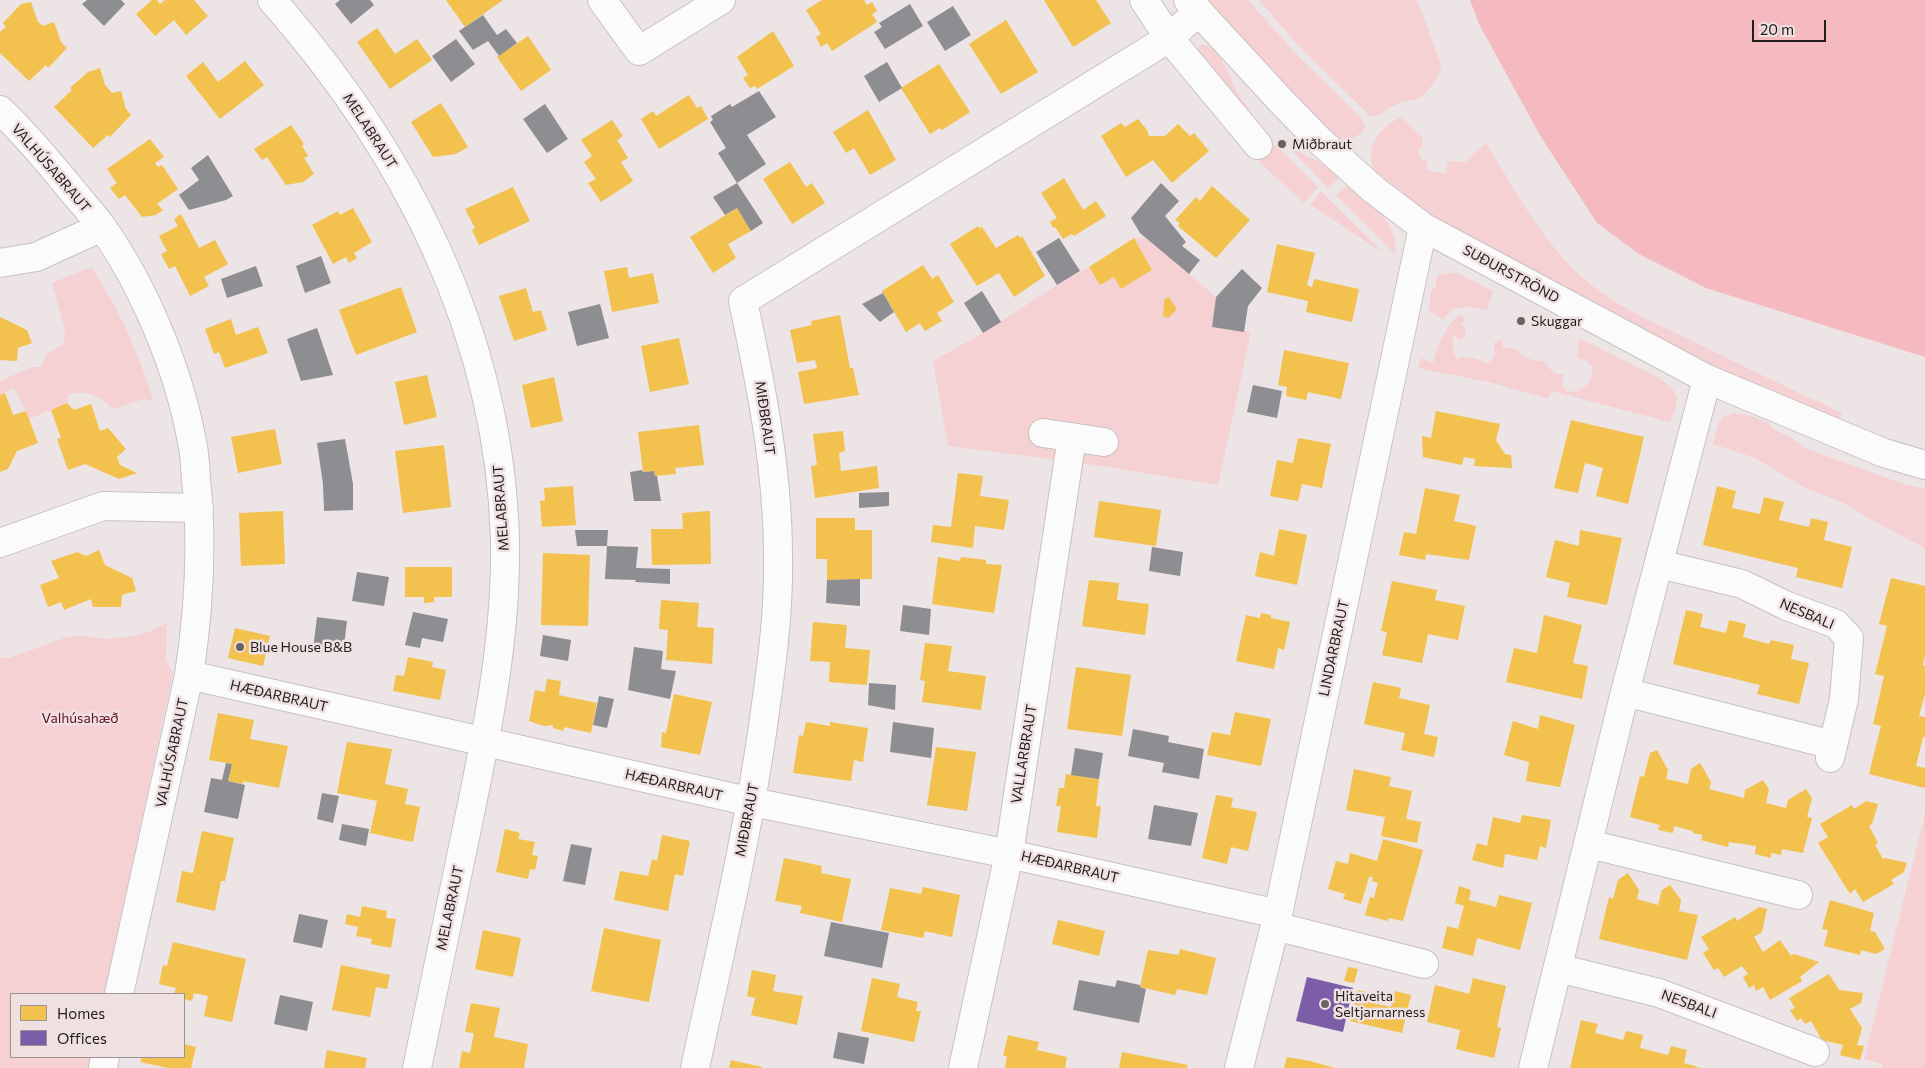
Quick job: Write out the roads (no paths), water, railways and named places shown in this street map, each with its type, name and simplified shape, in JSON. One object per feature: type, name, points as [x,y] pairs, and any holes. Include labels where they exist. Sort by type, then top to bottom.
[{"type":"street","name":"MELABRAUT","points":[[272,0],[319,55],[384,150],[425,223],[454,286],[479,362],[495,438],[505,540],[499,644],[485,743],[417,1068]]},
{"type":"street","points":[[602,0],[639,51],[720,0]]},
{"type":"street","points":[[1144,0],[1169,38],[1258,145]]},
{"type":"street","name":"MIÐBRAUT","points":[[695,1068],[752,802],[774,645],[778,556],[772,472],[764,398],[743,301],[1169,38],[1193,6]]},
{"type":"street","name":"SUÐURSTRÖND","points":[[1193,6],[1320,141],[1373,189],[1423,227],[1707,379],[1884,453],[1925,465]]},
{"type":"street","name":"VALHÚSABRAUT","points":[[0,110],[26,136],[102,227],[130,274],[152,317],[170,363],[193,443],[201,555],[196,631],[189,675],[119,993]]},
{"type":"street","name":"VALHÚSABRAUT","points":[[0,263],[36,257],[102,227]]},
{"type":"street","name":"LINDARBRAUT","points":[[1239,1068],[1276,920],[1423,227]]},
{"type":"street","points":[[1534,1068],[1625,692],[1707,379]]},
{"type":"street","points":[[1043,432],[1104,442]]},
{"type":"street","name":"VALLARBRAUT","points":[[963,1068],[1009,854],[1072,437]]},
{"type":"street","points":[[0,543],[103,506],[199,508]]},
{"type":"street","name":"NESBALI","points":[[1625,692],[1832,752],[1844,699],[1849,638],[1836,624],[1787,606],[1742,584],[1659,564]]},
{"type":"street","name":"HÆÐARBRAUT","points":[[189,675],[752,802],[1009,854],[1276,920],[1424,964]]},
{"type":"street","points":[[1589,844],[1798,895]]},
{"type":"street","name":"NESBALI","points":[[1558,968],[1659,993],[1815,1052]]},
{"type":"place","name":"Miðbraut","points":[[1282,144]]},
{"type":"place","name":"Skuggar","points":[[1521,321]]},
{"type":"place","name":"Blue House B&B","points":[[240,647]]},
{"type":"place","name":"Hitaveita Seltjarnarness","points":[[1325,1004]]},
{"type":"park label","name":"Valhúsahæð","points":[[80,718]]}]
